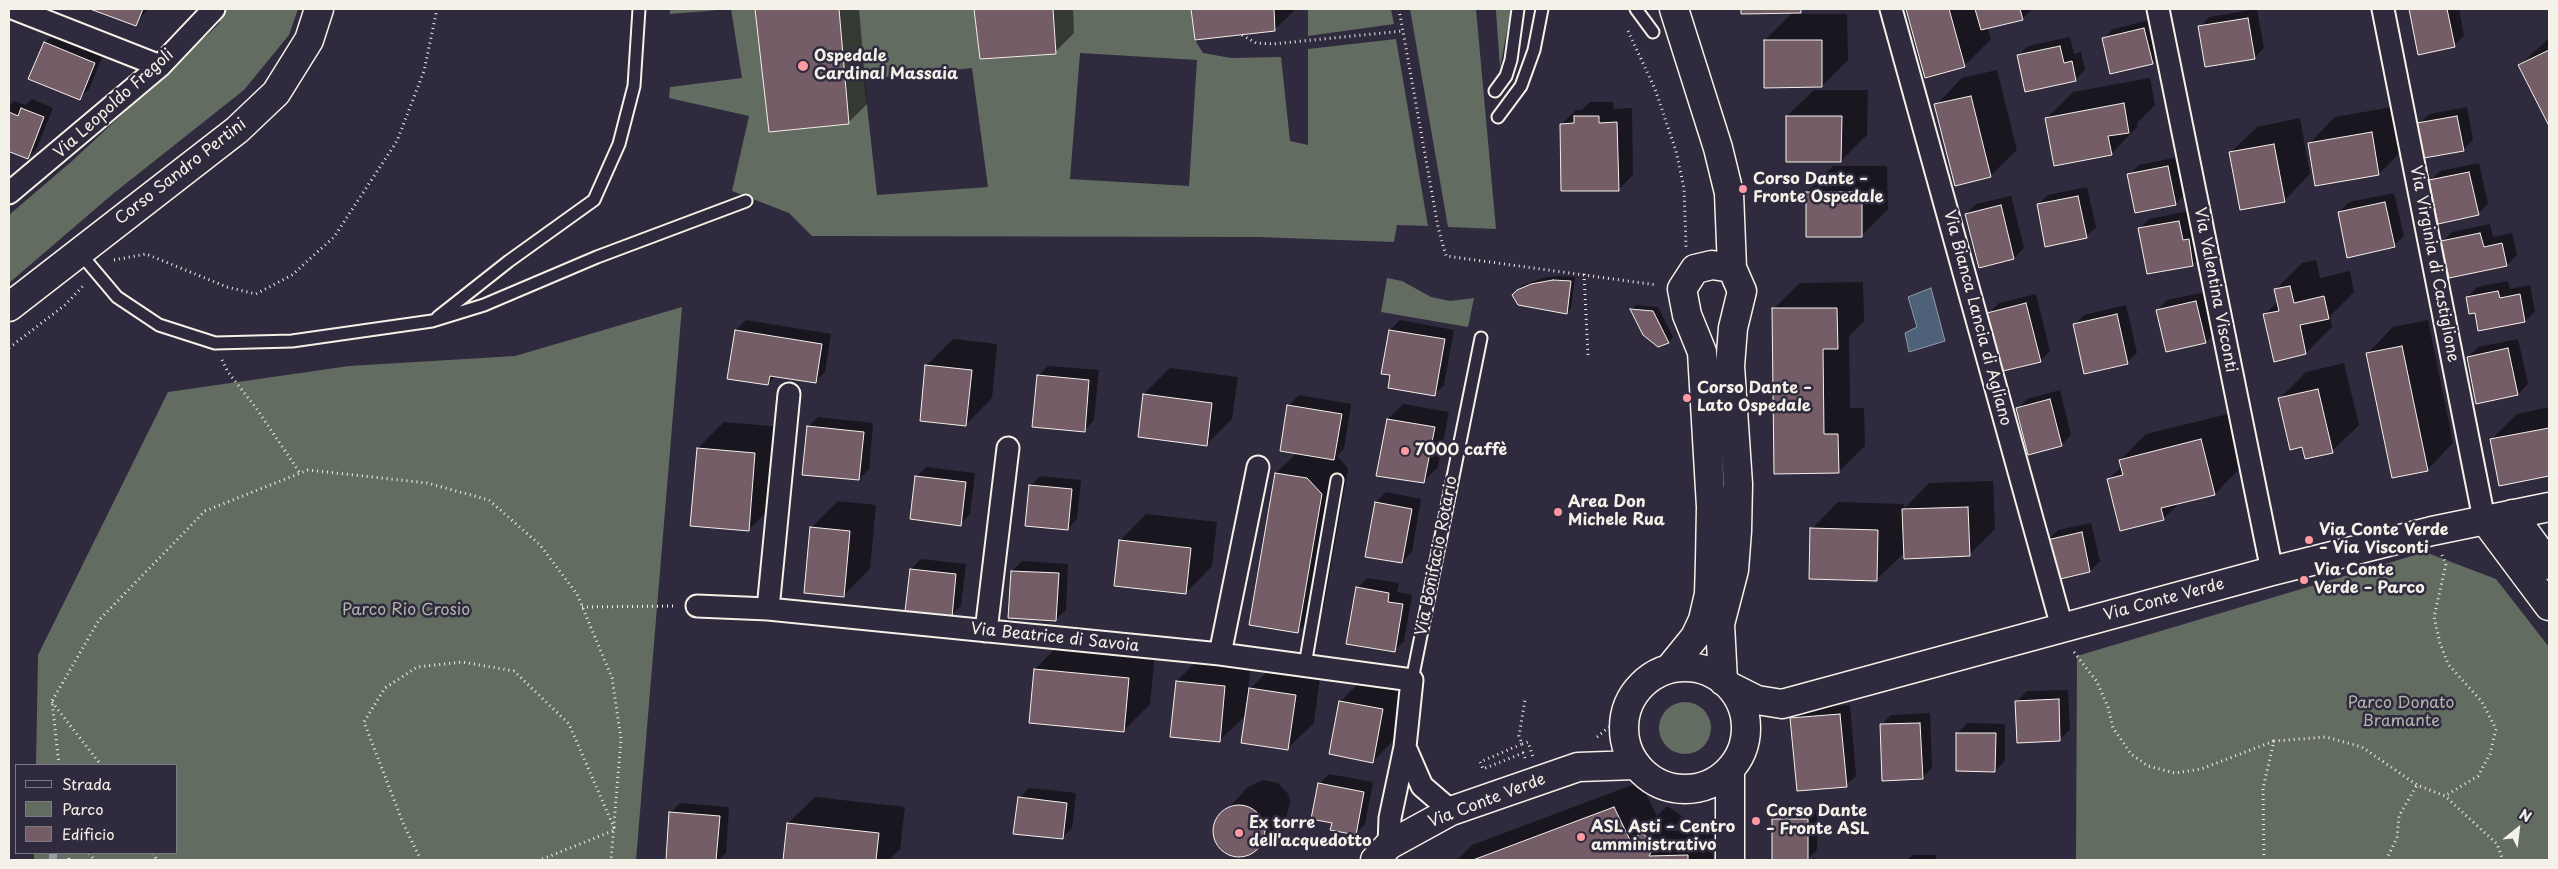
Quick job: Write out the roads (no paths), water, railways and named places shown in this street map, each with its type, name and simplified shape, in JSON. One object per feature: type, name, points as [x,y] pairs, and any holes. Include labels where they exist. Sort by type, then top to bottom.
[{"type":"street","points":[[15,9],[160,66]]},
{"type":"street","name":"Via Leopoldo Fregoli","points":[[10,191],[160,66],[214,9]]},
{"type":"street","name":"Corso Sandro Pertini","points":[[9,307],[237,130],[276,93],[309,40],[319,9]]},
{"type":"street","points":[[1674,9],[1704,99],[1726,184],[1732,268],[1742,292],[1733,328],[1730,366],[1736,429],[1738,521],[1734,570],[1720,624],[1727,684]]},
{"type":"street","name":"Via Bianca Lancia di Agliano","points":[[1892,9],[2062,627]]},
{"type":"street","name":"Via Valentina Visconti","points":[[2158,9],[2272,571]]},
{"type":"street","name":"Via Virginia di Castiglione","points":[[2383,9],[2484,519]]},
{"type":"street","points":[[1669,669],[1695,637],[1709,594],[1711,506],[1702,352],[1687,315],[1666,284],[1695,269],[1712,265],[1732,268]]},
{"type":"street","points":[[768,609],[789,394]]},
{"type":"street","points":[[986,631],[1008,448]]},
{"type":"street","points":[[1220,654],[1258,467]]},
{"type":"street","name":"Via Conte Verde","points":[[1746,730],[1782,704],[2272,571],[2432,530],[2549,507]]},
{"type":"street","points":[[2512,514],[2549,565]]},
{"type":"street","points":[[2484,519],[2549,606]]},
{"type":"street","name":"Via Beatrice di Savoia","points":[[697,606],[768,609],[1220,654],[1412,680]]},
{"type":"street","points":[[1688,667],[1706,671],[1727,684],[1739,700],[1746,730],[1742,751],[1730,769],[1720,778],[1695,788],[1678,789],[1662,785],[1647,776],[1635,765],[1626,747],[1605,738],[1636,691],[1651,677],[1669,669],[1688,667]]},
{"type":"street","name":"Via Bonifacio Rotario","points":[[1382,853],[1405,747],[1412,680]]},
{"type":"street","name":"Via Conte Verde","points":[[1727,684],[1757,700],[1782,704]]},
{"type":"street","name":"Via Conte Verde","points":[[1578,767],[1605,738]]},
{"type":"street","name":"Via Bonifacio Rotario","points":[[1405,747],[1422,786],[1452,811]]},
{"type":"street","name":"Via Conte Verde","points":[[1382,853],[1452,811],[1578,767],[1635,765]]},
{"type":"street","points":[[1730,769],[1730,860]]},
{"type":"street","points":[[1695,788],[1730,826]]},
{"type":"lane","points":[[432,321],[594,200],[619,144],[634,86],[639,9]]},
{"type":"lane","points":[[1495,91],[1506,76],[1511,60],[1518,9]]},
{"type":"lane","points":[[1498,117],[1521,86],[1534,50],[1542,9]]},
{"type":"lane","points":[[1636,9],[1653,32]]},
{"type":"lane","points":[[79,252],[117,297],[159,325],[215,343],[292,341],[432,321],[484,305],[597,257],[746,201]]},
{"type":"lane","name":"Via Bonifacio Rotario","points":[[1412,680],[1481,338]]},
{"type":"lane","points":[[1304,664],[1337,480]]},
{"type":"water","points":[[1931,288],[1945,341],[1909,352],[1905,333],[1917,327],[1908,297]]},
{"type":"waterway","points":[[53,854],[53,860]]},
{"type":"place","name":"Ospedale Cardinal Massaia","points":[[803,66]]},
{"type":"place","name":"Corso Dante – Fronte Ospedale","points":[[1743,189]]},
{"type":"place","name":"Corso Dante – Lato Ospedale","points":[[1687,398]]},
{"type":"place","name":"7000 caffè","points":[[1405,451]]},
{"type":"place","name":"Area Don Michele Rua","points":[[1558,512]]},
{"type":"place","name":"Via Conte Verde – Via Visconti","points":[[2309,540]]},
{"type":"place","name":"Via Conte Verde – Parco","points":[[2304,580]]},
{"type":"place","name":"Corso Dante – Fronte ASL","points":[[1756,821]]},
{"type":"place","name":"Ex torre dell'acquedotto","points":[[1239,833]]},
{"type":"place","name":"ASL Asti – Centro amministrativo","points":[[1581,837]]},
{"type":"park label","name":"Parco Rio Crosio","points":[[406,611]]},
{"type":"park label","name":"Parco Donato Bramante","points":[[2401,713]]}]
